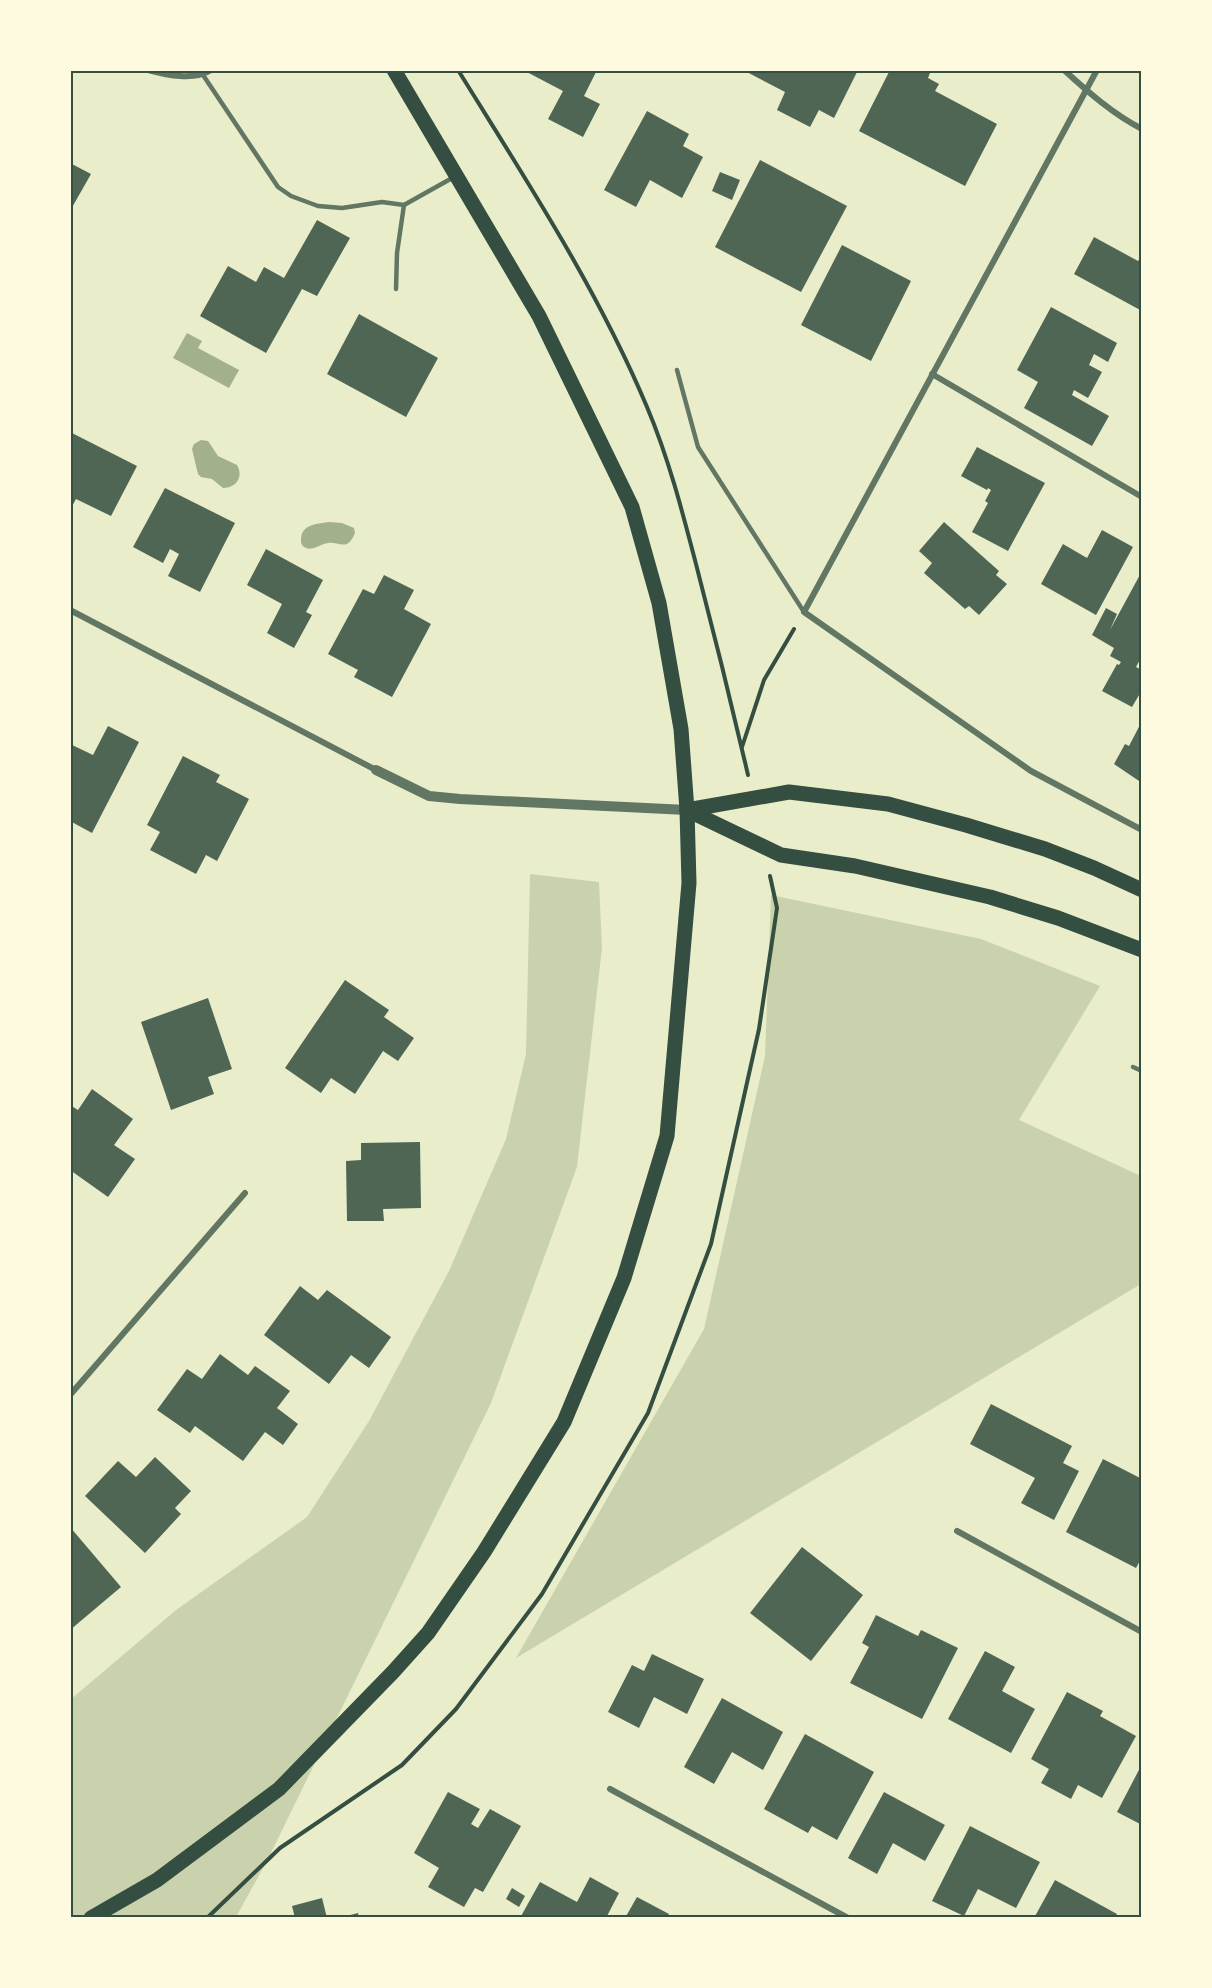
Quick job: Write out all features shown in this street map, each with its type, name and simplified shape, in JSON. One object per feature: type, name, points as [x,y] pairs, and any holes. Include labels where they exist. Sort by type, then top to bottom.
[{"type":"main road","points":[[91,1917],[157,1880],[279,1789],[428,1633],[484,1552],[564,1422],[624,1278],[667,1136],[689,883],[681,729],[659,603],[632,507],[539,316],[394,70]]},
{"type":"main road","points":[[687,810],[789,792],[888,804],[1037,846],[1142,890]]},
{"type":"main road","points":[[687,810],[781,855],[855,866],[990,897],[1058,918],[1142,950]]},
{"type":"street","points":[[148,70],[167,75],[202,75],[211,70]]},
{"type":"street","points":[[1064,70],[1086,91],[1127,121],[1142,129]]},
{"type":"street","points":[[1097,70],[804,612],[1031,771],[1142,830]]},
{"type":"street","points":[[932,374],[1142,497]]},
{"type":"street","points":[[70,610],[429,796],[687,810]]},
{"type":"street","points":[[70,1395],[245,1193]]},
{"type":"street","points":[[957,1531],[1142,1632]]},
{"type":"street","points":[[610,1789],[848,1917]]},
{"type":"lane","points":[[202,75],[278,187],[291,196],[318,206],[342,208],[382,202],[404,205],[457,176]]},
{"type":"lane","points":[[396,289],[397,254],[404,205]]},
{"type":"lane","points":[[677,370],[698,447],[804,612]]},
{"type":"lane","points":[[1133,1067],[1142,1071]]},
{"type":"path","points":[[458,70],[562,239],[618,344],[648,409],[677,491],[728,685],[753,799]]},
{"type":"path","points":[[741,747],[764,680],[804,612]]},
{"type":"path","points":[[207,1917],[280,1848],[402,1766],[456,1709],[542,1594],[648,1413],[711,1244],[759,1029],[777,908],[763,846]]},
{"type":"shaded area","points":[[187,333],[202,341],[198,348],[239,370],[229,388],[173,358]]},
{"type":"shaded area","points":[[201,440],[208,441],[218,456],[237,465],[240,474],[235,484],[223,488],[212,479],[201,477],[198,474],[192,449],[194,444]]},
{"type":"shaded area","points":[[329,522],[342,523],[354,528],[355,533],[350,542],[347,544],[328,543],[311,549],[303,546],[302,535],[307,528]]},
{"type":"shaded area","points":[[530,874],[599,882],[602,948],[577,1167],[491,1403],[267,1861],[236,1917],[71,1917],[70,1700],[176,1610],[307,1517],[369,1421],[449,1271],[506,1139],[526,1054]]},
{"type":"shaded area","points":[[771,895],[981,939],[1100,986],[1019,1120],[1141,1176],[1141,1284],[516,1658],[704,1329],[765,1056]]},
{"type":"building","points":[[523,70],[597,70],[584,96],[600,104],[583,137],[548,119],[563,91]]},
{"type":"building","points":[[743,70],[858,70],[834,118],[819,110],[810,127],[777,110],[785,92]]},
{"type":"building","points":[[890,70],[925,70],[930,73],[928,78],[939,84],[935,91],[997,124],[965,186],[859,131]]},
{"type":"building","points":[[647,111],[689,134],[683,146],[703,157],[682,198],[650,180],[636,207],[604,190]]},
{"type":"building","points":[[760,160],[847,206],[801,292],[715,247]]},
{"type":"building","points":[[70,163],[91,174],[70,211]]},
{"type":"building","points":[[720,172],[740,180],[732,200],[712,191]]},
{"type":"building","points":[[317,220],[350,238],[317,296],[302,289],[266,353],[200,316],[228,266],[256,282],[264,267],[284,278]]},
{"type":"building","points":[[1094,237],[1138,261],[1142,255],[1142,311],[1074,274]]},
{"type":"building","points":[[842,245],[911,281],[871,361],[801,325]]},
{"type":"building","points":[[1051,307],[1117,343],[1108,362],[1094,354],[1089,365],[1102,372],[1088,398],[1074,390],[1072,395],[1109,416],[1092,446],[1024,408],[1038,382],[1017,370]]},
{"type":"building","points":[[359,314],[438,358],[406,417],[327,374]]},
{"type":"building","points":[[70,432],[137,466],[111,516],[76,499],[70,510]]},
{"type":"building","points":[[977,447],[1045,483],[1008,551],[972,532],[988,503],[985,501],[991,490],[961,476]]},
{"type":"building","points":[[165,488],[235,523],[200,592],[168,576],[179,554],[170,549],[163,563],[133,547]]},
{"type":"building","points":[[944,522],[999,571],[996,575],[1007,584],[979,615],[969,606],[965,609],[924,573],[932,563],[919,551]]},
{"type":"building","points":[[1102,530],[1133,547],[1096,615],[1041,584],[1063,544],[1087,558]]},
{"type":"building","points":[[266,549],[323,580],[306,612],[312,615],[294,648],[267,633],[282,604],[247,585]]},
{"type":"building","points":[[1142,571],[1142,656],[1136,667],[1142,670],[1142,690],[1132,707],[1102,691],[1117,664],[1121,662],[1110,656],[1114,648],[1092,635],[1106,608],[1117,614],[1110,630]]},
{"type":"building","points":[[384,575],[414,590],[404,609],[431,624],[392,697],[354,677],[358,670],[328,654],[363,589],[374,594]]},
{"type":"building","points":[[1142,721],[1142,783],[1114,764],[1125,744],[1129,746]]},
{"type":"building","points":[[108,726],[139,742],[92,833],[70,821],[70,744],[93,755]]},
{"type":"building","points":[[183,756],[220,775],[216,782],[249,799],[217,861],[206,855],[196,874],[150,850],[160,832],[147,825]]},
{"type":"building","points":[[345,980],[389,1010],[384,1017],[414,1038],[398,1061],[383,1051],[355,1094],[331,1078],[321,1093],[285,1068]]},
{"type":"building","points":[[208,998],[232,1069],[208,1077],[214,1094],[171,1110],[141,1022]]},
{"type":"building","points":[[92,1089],[133,1119],[114,1145],[135,1159],[108,1197],[70,1170],[70,1105],[78,1110]]},
{"type":"building","points":[[420,1142],[421,1208],[383,1209],[384,1221],[347,1221],[346,1161],[361,1160],[361,1143]]},
{"type":"building","points":[[300,1286],[318,1300],[327,1290],[391,1337],[369,1368],[351,1355],[329,1384],[264,1335]]},
{"type":"building","points":[[220,1354],[248,1375],[255,1366],[290,1391],[277,1408],[298,1424],[283,1445],[265,1432],[243,1461],[195,1426],[190,1433],[157,1410],[187,1369],[202,1379]]},
{"type":"building","points":[[991,1404],[1072,1446],[1063,1463],[1079,1471],[1054,1520],[1021,1503],[1035,1478],[970,1444]]},
{"type":"building","points":[[155,1457],[191,1491],[175,1508],[181,1514],[145,1553],[85,1496],[118,1461],[136,1477]]},
{"type":"building","points":[[1103,1459],[1142,1479],[1142,1557],[1136,1568],[1066,1532]]},
{"type":"building","points":[[70,1527],[121,1587],[70,1630]]},
{"type":"building","points":[[802,1547],[863,1595],[811,1661],[750,1613]]},
{"type":"building","points":[[876,1615],[918,1636],[921,1630],[958,1648],[922,1719],[850,1683],[869,1647],[862,1643]]},
{"type":"building","points":[[985,1651],[1015,1667],[1002,1691],[1035,1709],[1011,1753],[948,1719]]},
{"type":"building","points":[[652,1654],[704,1679],[687,1714],[654,1697],[639,1728],[608,1712],[632,1665],[644,1671]]},
{"type":"building","points":[[1067,1692],[1103,1711],[1100,1716],[1136,1736],[1102,1798],[1078,1785],[1071,1799],[1041,1783],[1049,1769],[1031,1759]]},
{"type":"building","points":[[722,1698],[783,1732],[763,1770],[732,1752],[714,1784],[684,1767]]},
{"type":"building","points":[[805,1734],[874,1772],[837,1840],[812,1826],[808,1833],[764,1809]]},
{"type":"building","points":[[1142,1764],[1142,1825],[1117,1812]]},
{"type":"building","points":[[448,1792],[480,1809],[471,1824],[478,1828],[490,1809],[521,1826],[483,1892],[475,1888],[464,1907],[428,1887],[439,1868],[414,1853]]},
{"type":"building","points":[[884,1792],[945,1825],[925,1861],[893,1843],[877,1874],[848,1858]]},
{"type":"building","points":[[970,1826],[1040,1862],[1016,1908],[978,1889],[964,1916],[932,1901]]},
{"type":"building","points":[[590,1877],[619,1893],[606,1918],[520,1918],[540,1882],[577,1902]]},
{"type":"building","points":[[1055,1880],[1117,1914],[1115,1918],[1034,1918]]},
{"type":"building","points":[[512,1888],[525,1896],[519,1907],[506,1899]]},
{"type":"building","points":[[637,1897],[669,1914],[667,1918],[625,1918]]},
{"type":"building","points":[[322,1898],[327,1918],[295,1918],[292,1906]]},
{"type":"building","points":[[358,1913],[359,1918],[343,1918],[343,1917]]}]
